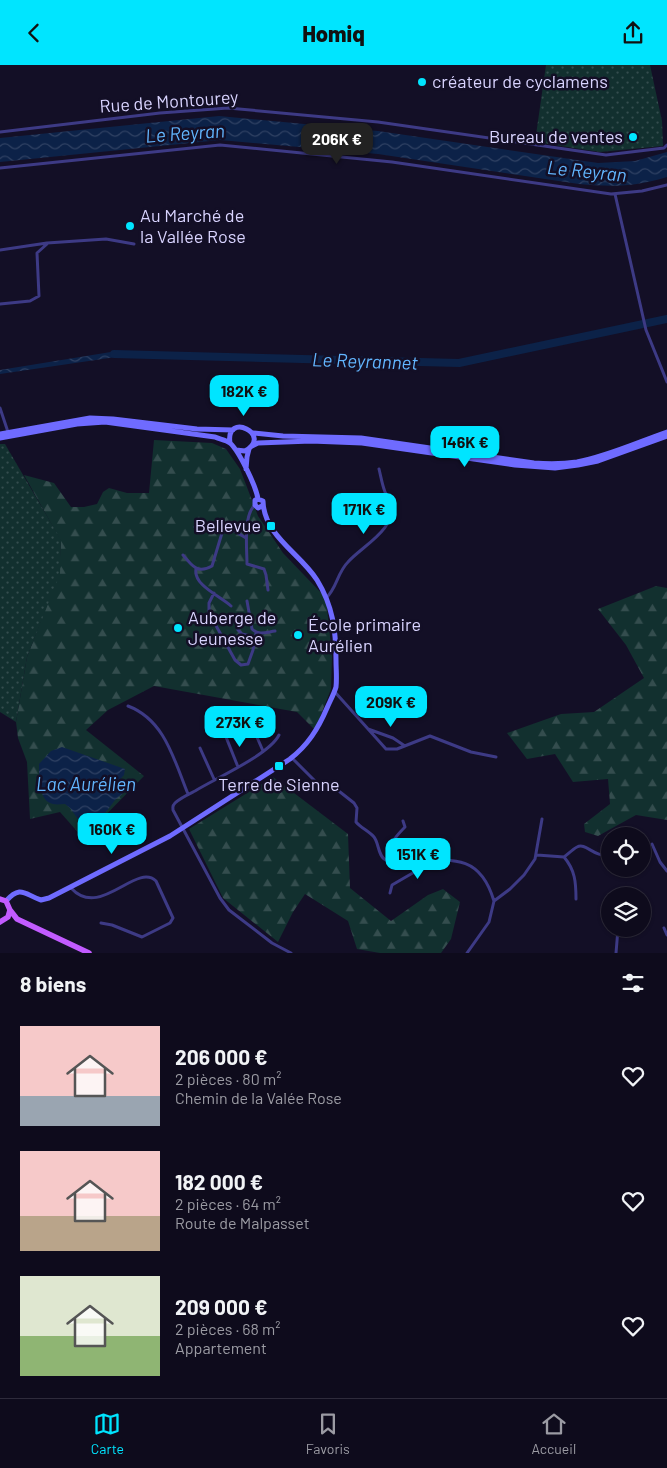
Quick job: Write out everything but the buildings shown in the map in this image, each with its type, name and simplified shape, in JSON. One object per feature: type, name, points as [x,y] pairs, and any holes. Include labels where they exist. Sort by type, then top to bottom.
[{"type":"main road","points":[[0,434],[90,418],[196,429],[233,431],[242,427],[250,430],[254,437],[247,457],[247,472]]},
{"type":"main road","points":[[0,438],[91,422],[114,423],[215,437],[230,443],[236,450],[258,499],[263,501],[262,507],[275,532],[317,580],[326,598],[335,627],[336,681],[334,691],[315,734],[307,745],[292,758],[163,840],[71,888],[41,900],[18,891],[3,900],[17,919],[89,953]]},
{"type":"main road","points":[[230,443],[229,438],[233,431]]},
{"type":"main road","points":[[252,433],[283,437],[361,438],[534,463],[554,464],[597,457],[667,432]]},
{"type":"main road","points":[[236,450],[241,451],[258,443],[310,441],[362,443],[527,467],[555,467],[598,461],[667,437]]},
{"type":"main road","points":[[258,499],[255,505],[262,507]]},
{"type":"main road","points":[[2,921],[10,914],[10,910]]},
{"type":"main road","points":[[2,921],[36,928]]},
{"type":"street","name":"Rue de Montourey","points":[[0,132],[160,113],[228,108],[378,122],[606,155],[664,148],[667,145]]},
{"type":"street","points":[[0,168],[220,145],[392,162],[569,189],[615,194],[642,191],[667,185]]},
{"type":"street","points":[[615,194],[645,325],[667,382]]},
{"type":"street","points":[[0,250],[48,243],[106,239],[134,244]]},
{"type":"street","points":[[0,304],[30,301],[39,296],[37,253],[48,243]]},
{"type":"street","points":[[0,408],[8,432]]},
{"type":"street","points":[[326,598],[333,591],[338,577],[347,562],[372,540],[390,520],[392,511],[379,469]]},
{"type":"street","points":[[255,505],[249,514],[246,538],[247,564],[264,569],[268,590]]},
{"type":"street","points":[[195,527],[218,527],[224,531]]},
{"type":"street","points":[[183,555],[192,567],[196,569],[208,568],[212,566],[224,531],[231,529],[246,538]]},
{"type":"street","points":[[196,569],[197,580],[206,589],[231,606]]},
{"type":"street","points":[[214,593],[209,603],[209,613],[235,660],[241,665],[248,664],[256,635],[252,629],[247,601]]},
{"type":"street","points":[[238,630],[242,634],[256,635],[275,631]]},
{"type":"street","points":[[334,691],[386,749],[406,746],[430,735],[471,752],[496,757]]},
{"type":"street","points":[[128,705],[145,713],[154,722],[169,748],[188,795]]},
{"type":"street","points":[[249,727],[253,728],[263,751]]},
{"type":"street","points":[[367,729],[406,746]]},
{"type":"street","points":[[279,735],[263,751],[174,803],[172,807],[220,898],[229,910],[272,943],[291,953]]},
{"type":"street","points":[[226,737],[238,767]]},
{"type":"street","points":[[200,748],[214,779]]},
{"type":"street","points":[[292,758],[320,786],[323,788],[335,788],[354,803],[356,822],[374,837],[383,859],[395,862],[460,861],[473,868],[484,878],[494,901],[489,922],[467,953]]},
{"type":"street","points":[[494,901],[524,875],[536,855],[542,819]]},
{"type":"street","points":[[395,862],[391,851],[392,844],[395,837],[405,827],[403,821]]},
{"type":"street","points":[[652,844],[660,862],[667,871]]},
{"type":"street","points":[[536,855],[564,857],[578,846],[583,846],[596,855],[601,856]]},
{"type":"street","points":[[564,857],[570,865],[576,881],[576,899]]},
{"type":"street","points":[[390,893],[392,885],[396,881],[423,867],[428,861]]},
{"type":"street","points":[[71,888],[81,897],[94,899],[139,879],[152,877],[156,881],[173,918],[170,923],[142,937],[112,925],[101,923]]},
{"type":"street","points":[[664,928],[667,935]]},
{"type":"street","points":[[616,953],[617,937]]},
{"type":"green space","points":[[546,65],[650,65],[662,121],[663,146],[600,152],[535,142]]},
{"type":"green space","points":[[550,132],[579,137],[577,146],[549,141]]},
{"type":"green space","points":[[154,440],[212,443],[226,449],[240,469],[258,516],[283,553],[326,598],[332,656],[331,689],[315,730],[297,712],[154,686],[108,710],[86,730],[144,776],[83,838],[60,812],[30,819],[27,762],[18,738],[16,722],[27,657],[59,574],[61,541],[24,475],[54,483],[71,507],[97,504],[103,492],[109,488],[127,493],[149,493]]},
{"type":"green space","points":[[0,444],[5,444],[61,540],[60,574],[27,657],[16,722],[0,712]]},
{"type":"green space","points":[[656,586],[667,588],[667,820],[636,815],[614,827],[601,827],[601,834],[598,836],[585,832],[584,824],[610,804],[608,779],[573,782],[555,754],[527,759],[507,733],[561,714],[594,712],[644,678],[626,645],[598,609]]},
{"type":"green space","points":[[273,777],[348,834],[350,888],[391,921],[428,895],[443,889],[460,902],[451,939],[441,953],[380,953],[357,949],[348,921],[305,894],[293,912],[278,942],[223,898],[189,829]]},
{"type":"water","name":"Le Reyran","points":[[219,116],[378,131],[598,163],[635,161],[667,152],[667,177],[644,183],[602,186],[378,154],[220,140],[0,162],[0,138]]},
{"type":"water","points":[[117,351],[123,353],[123,356],[0,374],[0,370]]},
{"type":"water","name":"Lac Aurélien","points":[[62,747],[125,769],[124,775],[115,785],[121,786],[126,791],[115,800],[106,812],[83,826],[65,804],[48,802],[44,798],[40,787],[39,764],[51,751]]},
{"type":"waterway","name":"Le Reyrannet","points":[[114,354],[459,363],[667,319]]},
{"type":"place","name":"créateur de cyclamens","points":[[422,82]]},
{"type":"place","name":"Bureau de ventes","points":[[633,137]]},
{"type":"place","name":"Au Marché de la Vallée Rose","points":[[130,226]]},
{"type":"place","name":"Bellevue","points":[[271,526]]},
{"type":"place","name":"Auberge de Jeunesse","points":[[178,628]]},
{"type":"place","name":"École primaire Aurélien","points":[[298,635]]},
{"type":"place","name":"Terre de Sienne","points":[[279,766]]}]
